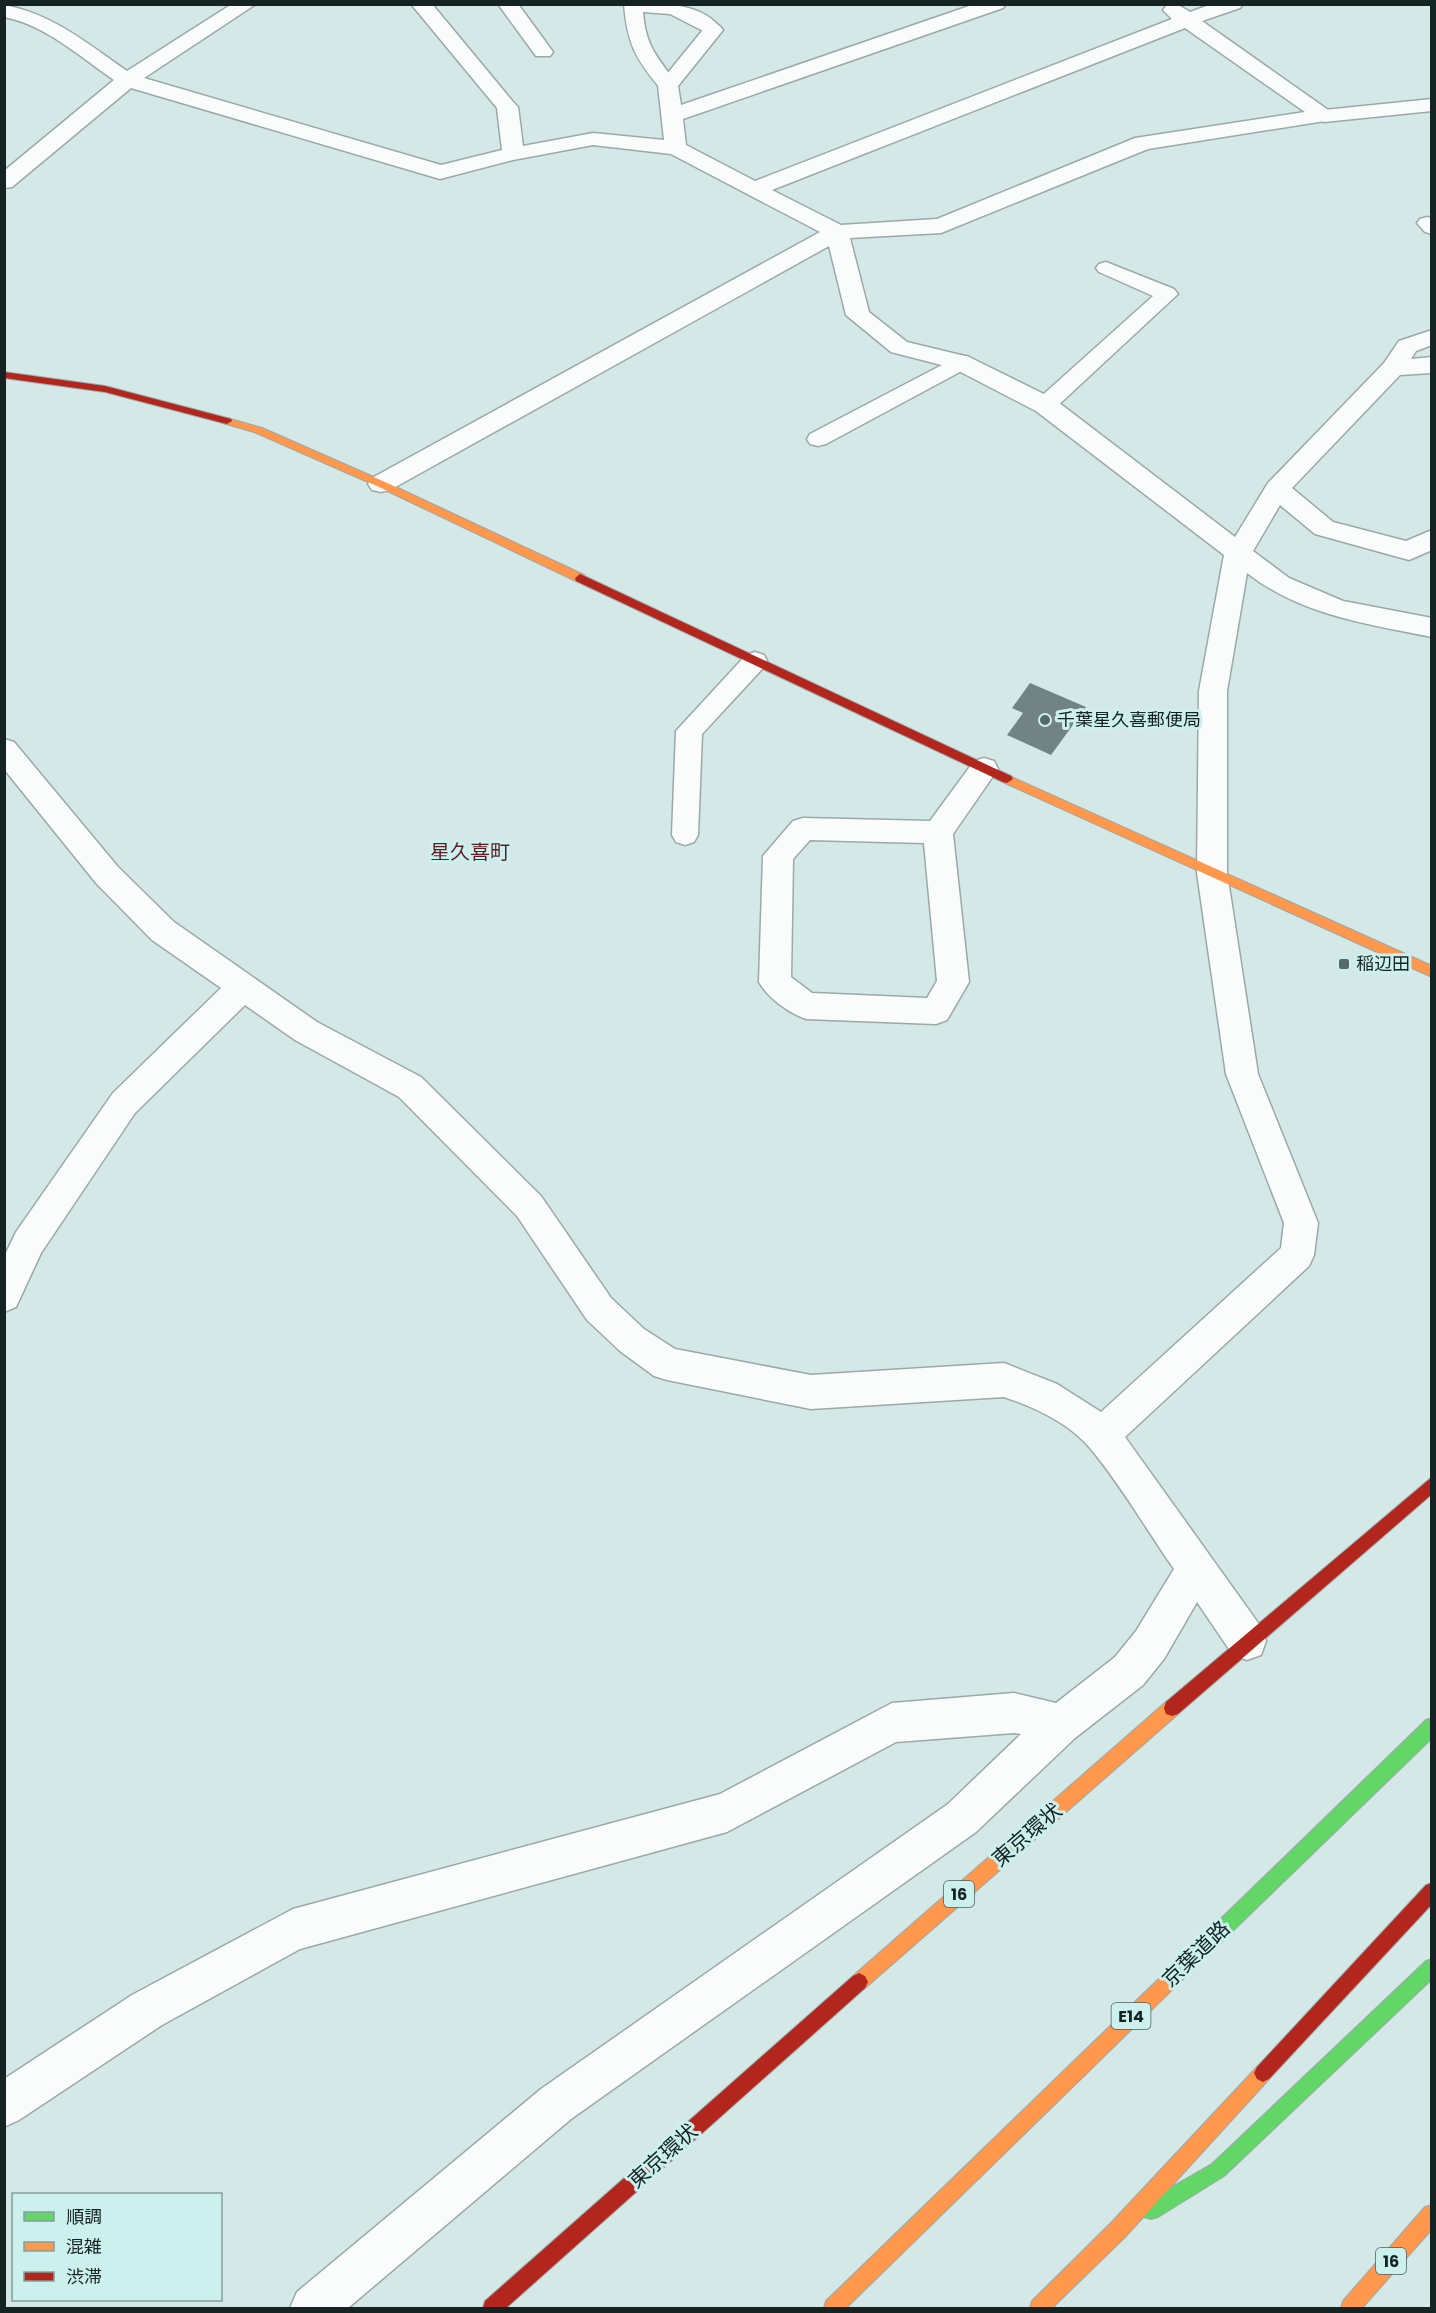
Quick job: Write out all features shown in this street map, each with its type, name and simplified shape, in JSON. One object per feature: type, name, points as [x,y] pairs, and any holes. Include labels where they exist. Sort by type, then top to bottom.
[{"type":"main road","points":[[4,375],[105,389],[186,408],[258,430],[381,484],[984,769],[1431,972]]},
{"type":"main road","name":"東京環状","points":[[492,2308],[1247,1641],[1431,1484]]},
{"type":"main road","name":"京葉道路","points":[[833,2308],[1431,1726]]},
{"type":"main road","points":[[1039,2308],[1118,2230],[1431,1891]]},
{"type":"main road","points":[[1118,2230],[1218,2170],[1431,1967]]},
{"type":"main road","name":"16","points":[[1350,2308],[1431,2214]]},
{"type":"street","points":[[4,182],[127,80],[246,4]]},
{"type":"street","points":[[421,4],[507,107],[513,154]]},
{"type":"street","points":[[508,4],[543,52]]},
{"type":"street","points":[[673,115],[966,10],[996,4]]},
{"type":"street","points":[[1166,4],[1323,116]]},
{"type":"street","points":[[754,189],[1186,20],[1233,4]]},
{"type":"street","points":[[5,8],[49,26],[127,80],[440,172],[593,138],[676,148],[837,232],[858,315],[899,347],[961,362],[1045,405],[1237,555],[1280,585],[1338,609],[1431,628]]},
{"type":"street","points":[[676,148],[668,85],[713,30]]},
{"type":"street","points":[[381,484],[837,232],[941,226],[1143,143],[1323,116]]},
{"type":"street","points":[[1102,1435],[1297,1255],[1301,1223],[1242,1074],[1212,873],[1213,691],[1237,555],[1277,489],[1393,368],[1407,346],[1431,337]]},
{"type":"street","points":[[1393,368],[1431,365]]},
{"type":"street","points":[[1277,489],[1323,528],[1409,551],[1431,539]]},
{"type":"street","points":[[4,749],[107,875],[163,931],[306,1031],[410,1087],[529,1206],[599,1309],[632,1340],[667,1364],[811,1392],[1004,1380],[1033,1389],[1059,1401],[1080,1415],[1102,1435],[1247,1641]]},
{"type":"street","points":[[938,832],[803,829],[778,856],[775,982],[806,1006],[936,1011],[953,982],[938,832],[984,769]]},
{"type":"street","points":[[4,1296],[28,1243],[124,1102],[190,1035],[243,988]]},
{"type":"street","points":[[313,2308],[556,2104],[962,1818],[1061,1724],[1129,1671],[1150,1645],[1194,1568]]},
{"type":"street","points":[[4,2105],[147,2010],[293,1930],[727,1812],[892,1723],[1014,1713],[1061,1724]]},
{"type":"lane","points":[[668,85],[648,62],[635,32],[634,5],[668,6],[693,16],[713,30]]},
{"type":"lane","points":[[1323,116],[1431,105]]},
{"type":"lane","points":[[1045,405],[1167,294],[1106,267]]},
{"type":"lane","points":[[818,439],[961,362]]},
{"type":"lane","points":[[685,835],[689,731],[755,661]]},
{"type":"building","points":[[1030,683],[1086,707],[1051,755],[1007,735],[1023,713],[1012,708]]},
{"type":"traffic: fast","points":[[1174,1976],[1432,1726]]},
{"type":"traffic: fast","points":[[1151,2210],[1218,2170],[1432,1967]]},
{"type":"traffic: slow","points":[[227,421],[258,430],[381,484],[580,578]]},
{"type":"traffic: slow","points":[[1007,779],[1432,972]]},
{"type":"traffic: slow","points":[[859,1982],[1172,1708]]},
{"type":"traffic: slow","points":[[833,2308],[1174,1976]]},
{"type":"traffic: slow","points":[[1039,2308],[1118,2230],[1263,2073]]},
{"type":"traffic: slow","points":[[1350,2308],[1432,2214]]},
{"type":"traffic: jam","points":[[4,375],[105,389],[227,421]]},
{"type":"traffic: jam","points":[[580,578],[1007,779]]},
{"type":"traffic: jam","points":[[1172,1708],[1432,1484]]},
{"type":"traffic: jam","points":[[1263,2073],[1432,1891]]},
{"type":"traffic: jam","points":[[492,2308],[859,1982]]},
{"type":"place","name":"千葉星久喜郵便局","points":[[1045,720]]},
{"type":"place","name":"稲辺田","points":[[1344,964]]},
{"type":"district","name":"星久喜町","points":[[470,852]]}]
